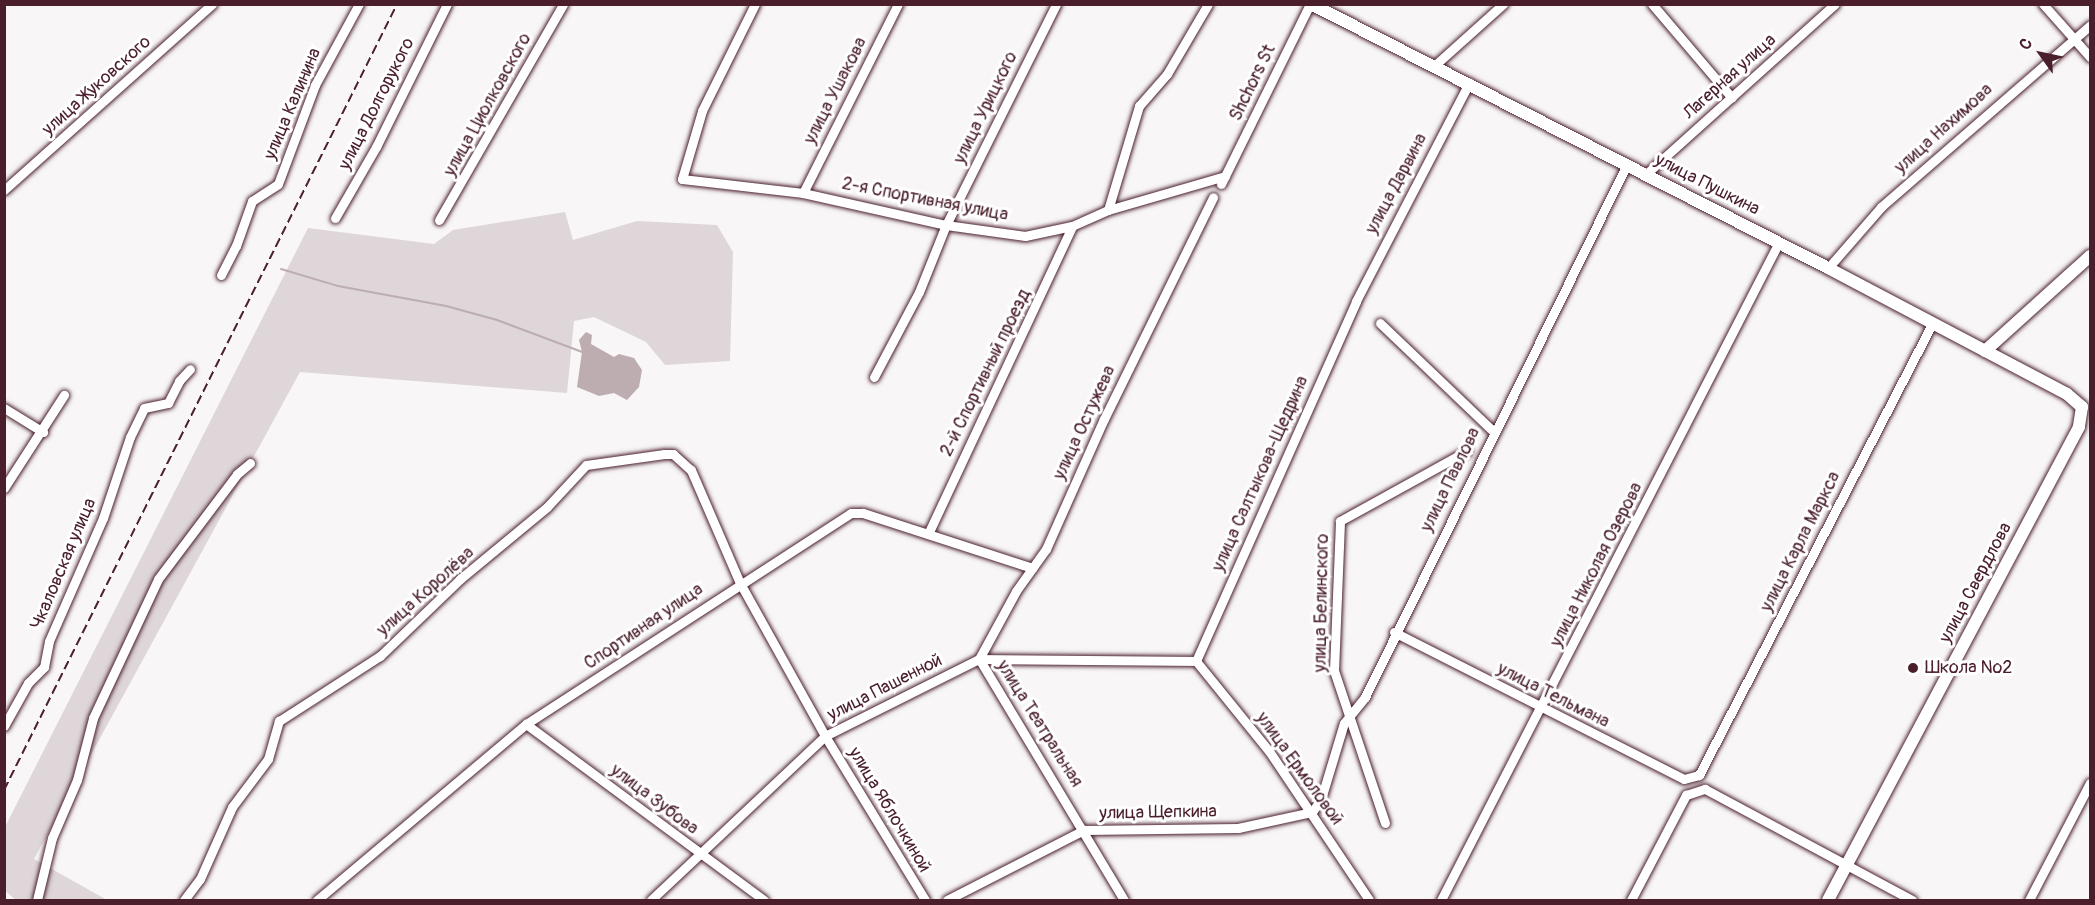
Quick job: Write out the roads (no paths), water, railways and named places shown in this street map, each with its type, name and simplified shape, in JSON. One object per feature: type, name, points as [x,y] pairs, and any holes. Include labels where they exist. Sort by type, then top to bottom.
[{"type":"main road","name":"улица Пушкина","points":[[1310,4],[1779,242],[2067,394],[2086,407]]},
{"type":"main road","points":[[1985,351],[2091,256]]},
{"type":"main road","name":"улица Свердлова","points":[[1828,900],[2079,426],[2086,407]]},
{"type":"street","name":"улица Жуковского","points":[[4,190],[212,4]]},
{"type":"street","name":"улица Калинина","points":[[220,274],[236,246],[252,201],[278,184],[315,85],[359,4]]},
{"type":"street","name":"улица Долгорукого","points":[[335,218],[376,147],[447,4]]},
{"type":"street","name":"улица Циолковского","points":[[439,220],[563,4]]},
{"type":"street","name":"2-я Спортивная улица","points":[[755,4],[702,111],[682,179],[803,193],[946,225],[1025,236],[1072,226],[1108,210],[1223,180]]},
{"type":"street","name":"улица Ушакова","points":[[803,193],[898,4]]},
{"type":"street","name":"улица Урицкого","points":[[874,377],[919,292],[946,225],[1056,4]]},
{"type":"street","points":[[1108,210],[1139,106],[1167,74],[1208,4]]},
{"type":"street","name":"Shchors St","points":[[1223,180],[1310,4]]},
{"type":"street","points":[[1434,66],[1503,4]]},
{"type":"street","points":[[1652,4],[1732,98]]},
{"type":"street","name":"Лагерная улица","points":[[1646,174],[1836,4]]},
{"type":"street","points":[[2043,4],[2091,57]]},
{"type":"street","name":"улица Нахимова","points":[[1828,268],[1881,207],[2061,48],[2091,26]]},
{"type":"street","name":"улица Дарвина","points":[[1356,301],[1469,83]]},
{"type":"street","name":"улица Павлова","points":[[1312,812],[1321,799],[1349,717],[1365,697],[1394,632],[1627,164]]},
{"type":"street","name":"улица Остужева","points":[[979,659],[1032,568],[1046,549],[1104,419],[1214,197]]},
{"type":"street","name":"2-й Спортивный проезд","points":[[928,534],[1072,226]]},
{"type":"street","name":"улица Николая Озерова","points":[[1441,900],[1542,709],[1779,242]]},
{"type":"street","name":"улица Салтыкова-Щедрина","points":[[1196,661],[1356,301]]},
{"type":"street","points":[[1380,322],[1493,431]]},
{"type":"street","name":"улица Карла Маркса","points":[[1699,775],[1932,324]]},
{"type":"street","name":"Чкаловская улица","points":[[4,726],[28,683],[44,667],[49,641],[103,518],[130,437],[144,408],[168,403],[179,381],[190,369]]},
{"type":"street","points":[[4,488],[43,432],[64,395]]},
{"type":"street","points":[[4,408],[43,432]]},
{"type":"street","name":"улица Белинского","points":[[1385,823],[1334,670],[1340,521],[1467,451]]},
{"type":"street","name":"улица Королёва","points":[[184,900],[200,879],[232,807],[268,759],[279,721],[380,656],[460,579],[547,507],[586,465],[664,454],[682,460],[699,486],[740,583],[825,736]]},
{"type":"street","points":[[37,900],[52,838],[77,780],[93,718],[158,579],[237,474],[250,463]]},
{"type":"street","name":"Спортивная улица","points":[[317,900],[526,724],[851,513],[863,513],[1032,568]]},
{"type":"street","name":"улица Тельмана","points":[[1394,632],[1684,779],[1699,775]]},
{"type":"street","name":"улица Пашенной","points":[[651,900],[825,736],[979,659],[1196,661]]},
{"type":"street","name":"улица Театральная","points":[[979,659],[1084,830],[1124,900]]},
{"type":"street","name":"улица Ермоловой","points":[[1196,661],[1269,751],[1369,900]]},
{"type":"street","name":"улица Зубова","points":[[526,724],[764,900]]},
{"type":"street","name":"улица Яблочкиной","points":[[825,736],[925,900]]},
{"type":"street","points":[[2029,900],[2091,783]]},
{"type":"street","points":[[1631,900],[1686,795],[1705,789],[1912,900]]},
{"type":"street","name":"улица Щепкина","points":[[947,900],[1084,830],[1238,828],[1312,812]]},
{"type":"waterway","points":[[281,269],[338,286],[446,306],[497,320],[582,352]]},
{"type":"railway","points":[[4,790],[397,4]]},
{"type":"place","name":"Школа №2","points":[[1913,668]]}]
